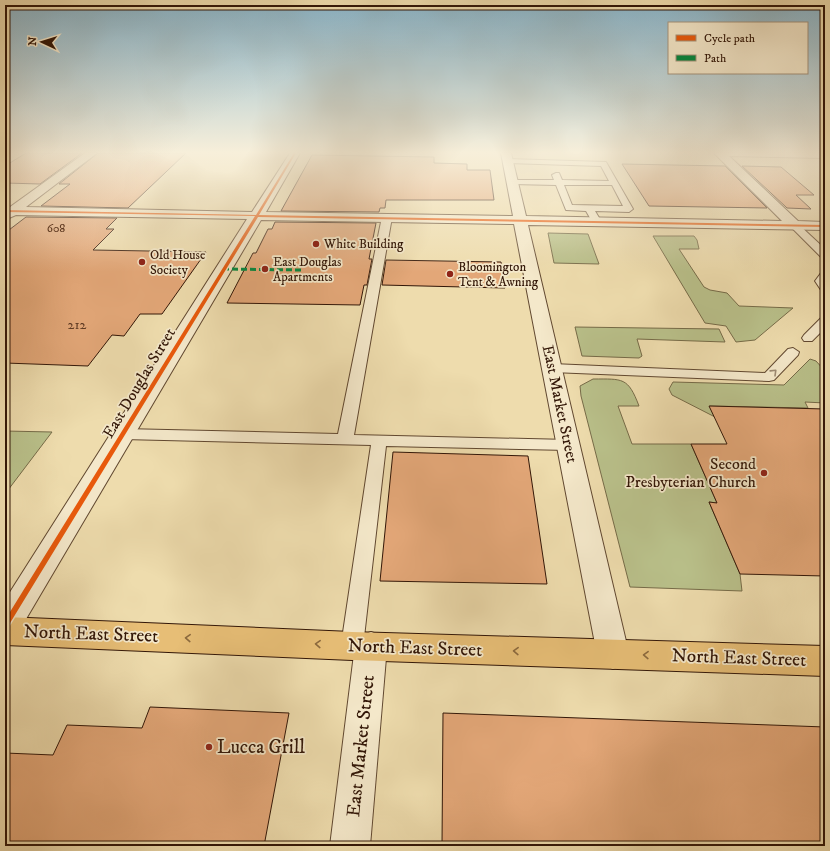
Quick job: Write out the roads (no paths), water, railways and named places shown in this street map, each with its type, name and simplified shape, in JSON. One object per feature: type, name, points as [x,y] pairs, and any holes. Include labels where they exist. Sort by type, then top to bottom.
[{"type":"main road","name":"North East Street","points":[[5,631],[361,646],[825,661]]},
{"type":"street","points":[[8,213],[36,193]]},
{"type":"street","name":"East Douglas Street","points":[[5,626],[270,193]]},
{"type":"street","name":"East Market Street","points":[[514,193],[613,654]]},
{"type":"street","points":[[761,193],[794,225]]},
{"type":"street","points":[[8,213],[388,217],[825,226]]},
{"type":"street","name":"East Market Street","points":[[350,846],[361,646]]},
{"type":"lane","points":[[563,193],[569,208],[629,209],[620,193]]},
{"type":"lane","points":[[589,208],[596,221]]},
{"type":"lane","points":[[345,440],[388,217]]},
{"type":"lane","points":[[794,225],[825,255]]},
{"type":"lane","points":[[825,275],[820,281],[825,288]]},
{"type":"lane","points":[[808,338],[825,321]]},
{"type":"lane","points":[[552,368],[770,377],[793,352]]},
{"type":"lane","points":[[123,434],[569,445]]},
{"type":"lane","points":[[361,646],[379,441]]},
{"type":"place","name":"White Building","points":[[316,244]]},
{"type":"place","name":"Old House Society","points":[[142,262]]},
{"type":"place","name":"East Douglas Apartments","points":[[265,269]]},
{"type":"place","name":"Bloomington Tent & Awning","points":[[450,274]]},
{"type":"place","name":"Second Presbyterian Church","points":[[764,473]]},
{"type":"place","name":"Lucca Grill","points":[[209,747]]}]
